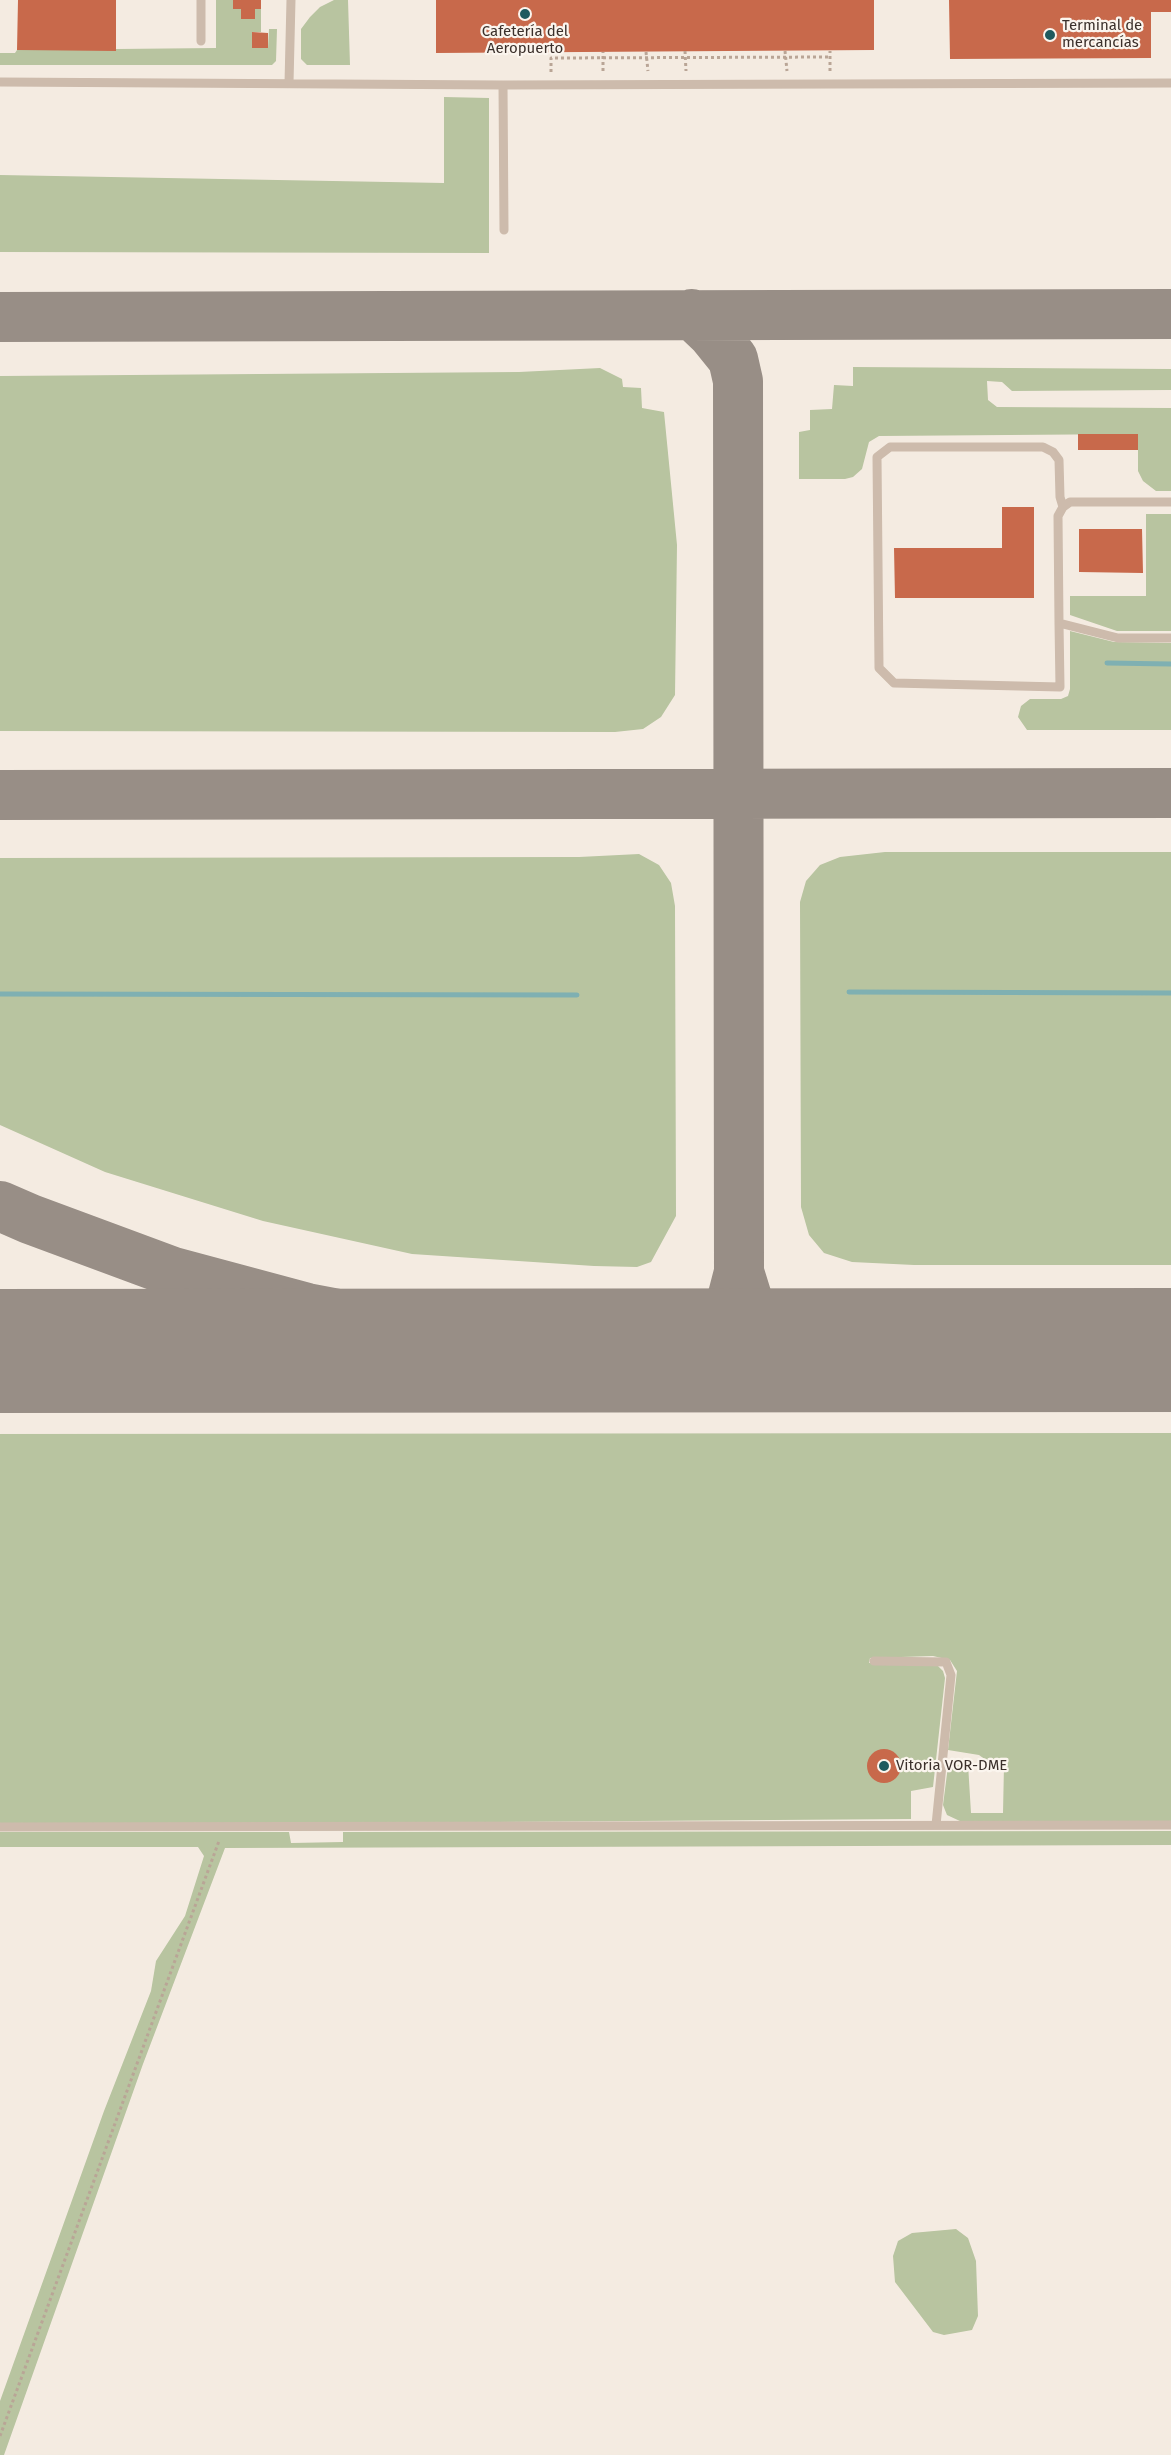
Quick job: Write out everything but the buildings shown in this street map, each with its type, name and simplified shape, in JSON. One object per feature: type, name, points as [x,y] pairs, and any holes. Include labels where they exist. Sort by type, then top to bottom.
[{"type":"lane","points":[[201,0],[201,41]]},
{"type":"lane","points":[[289,82],[291,0]]},
{"type":"lane","points":[[0,82],[503,85],[1171,83]]},
{"type":"lane","points":[[503,85],[504,230]]},
{"type":"lane","points":[[1063,507],[1060,496],[1059,460],[1053,452],[1043,447],[890,447],[877,457],[879,668],[894,683],[1060,687],[1058,516],[1063,507],[1070,502],[1171,502]]},
{"type":"lane","points":[[1059,623],[1118,638],[1171,638]]},
{"type":"lane","points":[[874,1661],[946,1662],[951,1675],[936,1825]]},
{"type":"lane","points":[[0,1827],[1171,1826]]},
{"type":"path","points":[[551,85],[551,58],[830,57]]},
{"type":"path","points":[[0,2436],[218,1843]]},
{"type":"green space","points":[[216,0],[233,0],[233,9],[241,9],[241,19],[255,19],[255,9],[261,9],[261,32],[252,32],[252,48],[268,48],[269,29],[277,29],[276,61],[272,65],[0,65],[0,53],[15,53],[17,50],[216,48]]},
{"type":"green space","points":[[334,0],[348,0],[350,65],[307,65],[301,59],[301,29],[320,7]]},
{"type":"green space","points":[[444,97],[489,98],[489,253],[0,252],[0,175],[444,183]]},
{"type":"green space","points":[[853,367],[1171,369],[1171,390],[1012,391],[1002,382],[987,381],[988,400],[997,407],[1171,408],[1171,491],[1156,491],[1143,481],[1138,471],[1138,434],[879,436],[869,442],[862,469],[853,477],[799,479],[799,432],[810,430],[810,410],[832,409],[834,385],[853,386]]},
{"type":"green space","points":[[600,368],[622,379],[623,387],[641,388],[642,408],[664,412],[677,545],[675,695],[661,717],[643,729],[615,732],[0,731],[0,376],[519,372]]},
{"type":"green space","points":[[1146,514],[1171,514],[1171,631],[1117,631],[1070,615],[1070,596],[1146,596]]},
{"type":"green space","points":[[1070,631],[1114,642],[1171,643],[1171,730],[1027,730],[1018,717],[1021,706],[1030,699],[1061,699],[1068,696]]},
{"type":"green space","points":[[885,852],[1171,852],[1171,1265],[914,1265],[852,1262],[824,1253],[809,1235],[801,1207],[800,902],[806,881],[820,865],[840,857]]},
{"type":"green space","points":[[639,854],[659,865],[671,883],[675,906],[676,1216],[651,1262],[637,1267],[594,1266],[412,1254],[263,1221],[105,1172],[0,1125],[0,858],[579,857]]},
{"type":"green space","points":[[1171,1433],[1171,1821],[962,1822],[947,1815],[943,1805],[948,1766],[968,1764],[971,1813],[1003,1813],[1004,1765],[990,1763],[979,1755],[948,1750],[957,1671],[950,1660],[933,1656],[870,1658],[869,1663],[937,1665],[943,1671],[945,1678],[933,1787],[911,1791],[911,1819],[0,1823],[0,1434]]},
{"type":"green space","points":[[1171,1831],[1171,1845],[225,1848],[143,2064],[4,2455],[0,2455],[0,2401],[104,2111],[151,1991],[156,1961],[185,1916],[204,1856],[198,1847],[0,1847],[0,1832],[289,1832],[291,1843],[343,1842],[343,1832]]},
{"type":"green space","points":[[956,2229],[968,2238],[976,2261],[978,2316],[972,2330],[944,2335],[933,2332],[895,2282],[893,2256],[898,2241],[912,2233]]},
{"type":"waterway","points":[[1107,663],[1171,664]]},
{"type":"waterway","points":[[849,992],[1171,993]]},
{"type":"waterway","points":[[0,994],[577,995]]},
{"type":"taxiway","points":[[0,1206],[173,1272],[307,1308],[402,1326],[486,1336],[653,1350],[690,1339],[710,1326],[722,1313],[732,1299],[739,1272],[738,381],[733,359],[712,333],[692,314]]},
{"type":"taxiway","points":[[0,317],[1171,314]]},
{"type":"taxiway","points":[[0,795],[1171,793]]},
{"type":"taxiway","points":[[739,1272],[748,1301],[761,1319],[780,1333],[807,1345],[855,1350]]},
{"type":"runway","points":[[0,1351],[1171,1350]]},
{"type":"place","name":"Cafetería del Aeropuerto","points":[[525,14]]},
{"type":"place","name":"Terminal de mercancías","points":[[1050,35]]},
{"type":"place","name":"Vitoria VOR-DME","points":[[884,1766]]}]
